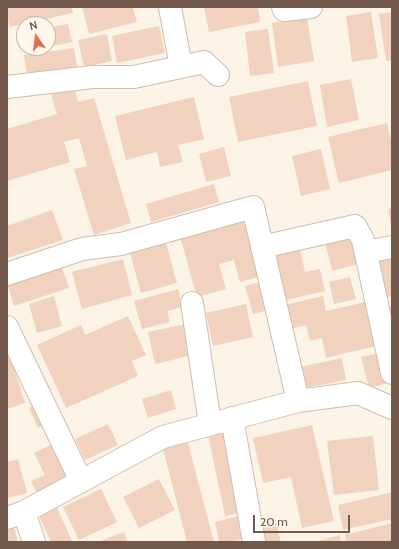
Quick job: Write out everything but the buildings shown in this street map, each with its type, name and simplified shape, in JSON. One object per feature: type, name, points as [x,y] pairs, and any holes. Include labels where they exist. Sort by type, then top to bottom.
[{"type":"street","points":[[170,7],[181,67]]},
{"type":"street","points":[[283,7],[284,10],[311,7]]},
{"type":"street","points":[[7,86],[92,77],[134,77],[204,62],[218,75]]},
{"type":"street","points":[[7,274],[82,249],[121,244],[253,208],[298,401]]},
{"type":"street","points":[[262,247],[355,226],[363,240],[392,373]]},
{"type":"street","points":[[366,252],[392,246]]},
{"type":"street","points":[[192,303],[210,424]]},
{"type":"street","points":[[7,327],[81,481]]},
{"type":"street","points":[[34,542],[15,515],[163,437],[298,401],[358,393],[392,408]]},
{"type":"street","points":[[232,418],[254,542]]}]
